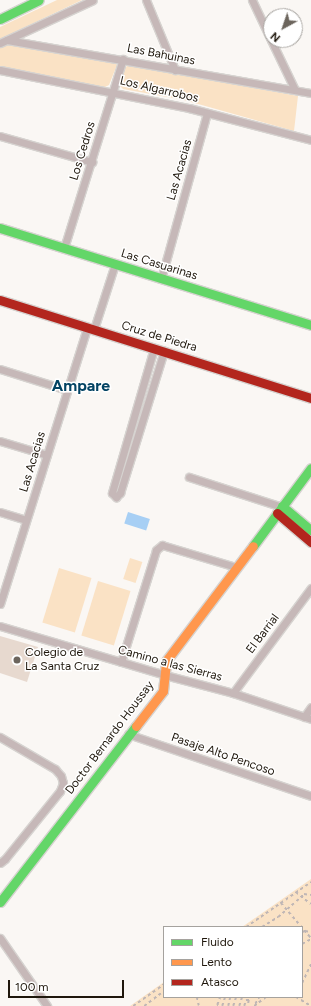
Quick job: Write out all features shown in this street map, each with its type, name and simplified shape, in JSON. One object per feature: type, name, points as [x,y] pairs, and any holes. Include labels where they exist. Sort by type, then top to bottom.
[{"type":"street","points":[[0,19],[39,0]]},
{"type":"street","points":[[0,43],[93,0]]},
{"type":"street","points":[[146,0],[175,70]]},
{"type":"street","points":[[252,0],[263,23]]},
{"type":"street","name":"Las Bahuinas","points":[[7,40],[123,59],[175,70],[311,93]]},
{"type":"street","points":[[275,48],[295,90]]},
{"type":"street","name":"Los Cedros","points":[[64,248],[123,59]]},
{"type":"street","name":"Los Algarrobos","points":[[0,70],[113,91],[207,113],[311,140]]},
{"type":"street","name":"Las Acacias","points":[[161,278],[207,113]]},
{"type":"street","points":[[0,136],[92,162]]},
{"type":"street","name":"Las Casuarinas","points":[[0,228],[311,325]]},
{"type":"street","name":"Las Acacias","points":[[0,604],[3,585],[26,520],[67,390],[115,264]]},
{"type":"street","name":"Cruz de Piedra","points":[[0,300],[311,398]]},
{"type":"street","points":[[154,348],[112,493],[116,496],[120,493],[164,351]]},
{"type":"street","points":[[0,369],[67,390]]},
{"type":"street","points":[[0,441],[47,456]]},
{"type":"street","name":"Doctor Bernardo Houssay","points":[[0,902],[128,734],[163,691],[165,675],[164,666],[166,661],[311,468]]},
{"type":"street","points":[[189,477],[280,508],[311,530]]},
{"type":"street","points":[[280,508],[311,542]]},
{"type":"street","points":[[0,512],[26,520]]},
{"type":"street","points":[[121,662],[156,550],[162,545],[236,567]]},
{"type":"street","name":"El Barrial","points":[[233,693],[311,588]]},
{"type":"street","name":"Camino a las Sierras","points":[[0,626],[165,675],[233,693],[308,718]]},
{"type":"street","points":[[308,718],[311,707]]},
{"type":"street","name":"Pasaje Alto Pencoso","points":[[128,734],[311,796]]},
{"type":"street","points":[[0,737],[55,769],[61,776],[63,783],[60,791],[5,859],[0,863]]},
{"type":"street","points":[[0,938],[47,1006]]},
{"type":"path","points":[[247,926],[311,882]]},
{"type":"path","points":[[296,892],[311,904]]},
{"type":"path","points":[[263,926],[304,894],[311,895]]},
{"type":"path","points":[[281,903],[301,926]]},
{"type":"path","points":[[305,930],[311,932]]},
{"type":"path","points":[[305,930],[311,938]]},
{"type":"path","points":[[303,981],[311,964]]},
{"type":"path","points":[[133,1006],[163,985]]},
{"type":"path","points":[[144,1006],[163,992]]},
{"type":"path","points":[[254,1006],[265,998]]},
{"type":"path","points":[[299,998],[311,1006]]},
{"type":"path","points":[[244,1006],[246,1000],[249,1000],[248,1006]]},
{"type":"shaded area","points":[[57,0],[82,0],[0,39],[0,27]]},
{"type":"shaded area","points":[[9,43],[115,62],[117,65],[109,85],[105,87],[0,69],[0,48]]},
{"type":"shaded area","points":[[128,65],[298,96],[294,131],[184,100],[123,89],[119,85],[122,71]]},
{"type":"shaded area","points":[[130,558],[142,562],[136,583],[123,579]]},
{"type":"shaded area","points":[[59,568],[92,578],[75,632],[42,623]]},
{"type":"shaded area","points":[[98,581],[131,591],[114,645],[81,636]]},
{"type":"shaded area","points":[[311,879],[311,1006],[130,1006],[163,983],[163,998],[303,998],[303,926],[243,926]]},
{"type":"water","points":[[128,512],[150,519],[146,531],[124,523]]},
{"type":"building","name":"Colegio de La Santa Cruz","points":[[0,636],[38,647],[27,682],[0,673]]},
{"type":"traffic: fast","points":[[0,19],[39,0]]},
{"type":"traffic: fast","points":[[0,228],[311,325]]},
{"type":"traffic: fast","points":[[253,546],[311,468]]},
{"type":"traffic: fast","points":[[282,506],[311,530]]},
{"type":"traffic: fast","points":[[0,902],[136,726]]},
{"type":"traffic: slow","points":[[136,726],[163,691],[166,661],[253,546]]},
{"type":"traffic: jam","points":[[0,300],[311,398]]},
{"type":"traffic: jam","points":[[277,513],[311,542]]},
{"type":"place","name":"Colegio de La Santa Cruz","points":[[17,660]]},
{"type":"district","name":"Ampare","points":[[81,386]]}]
